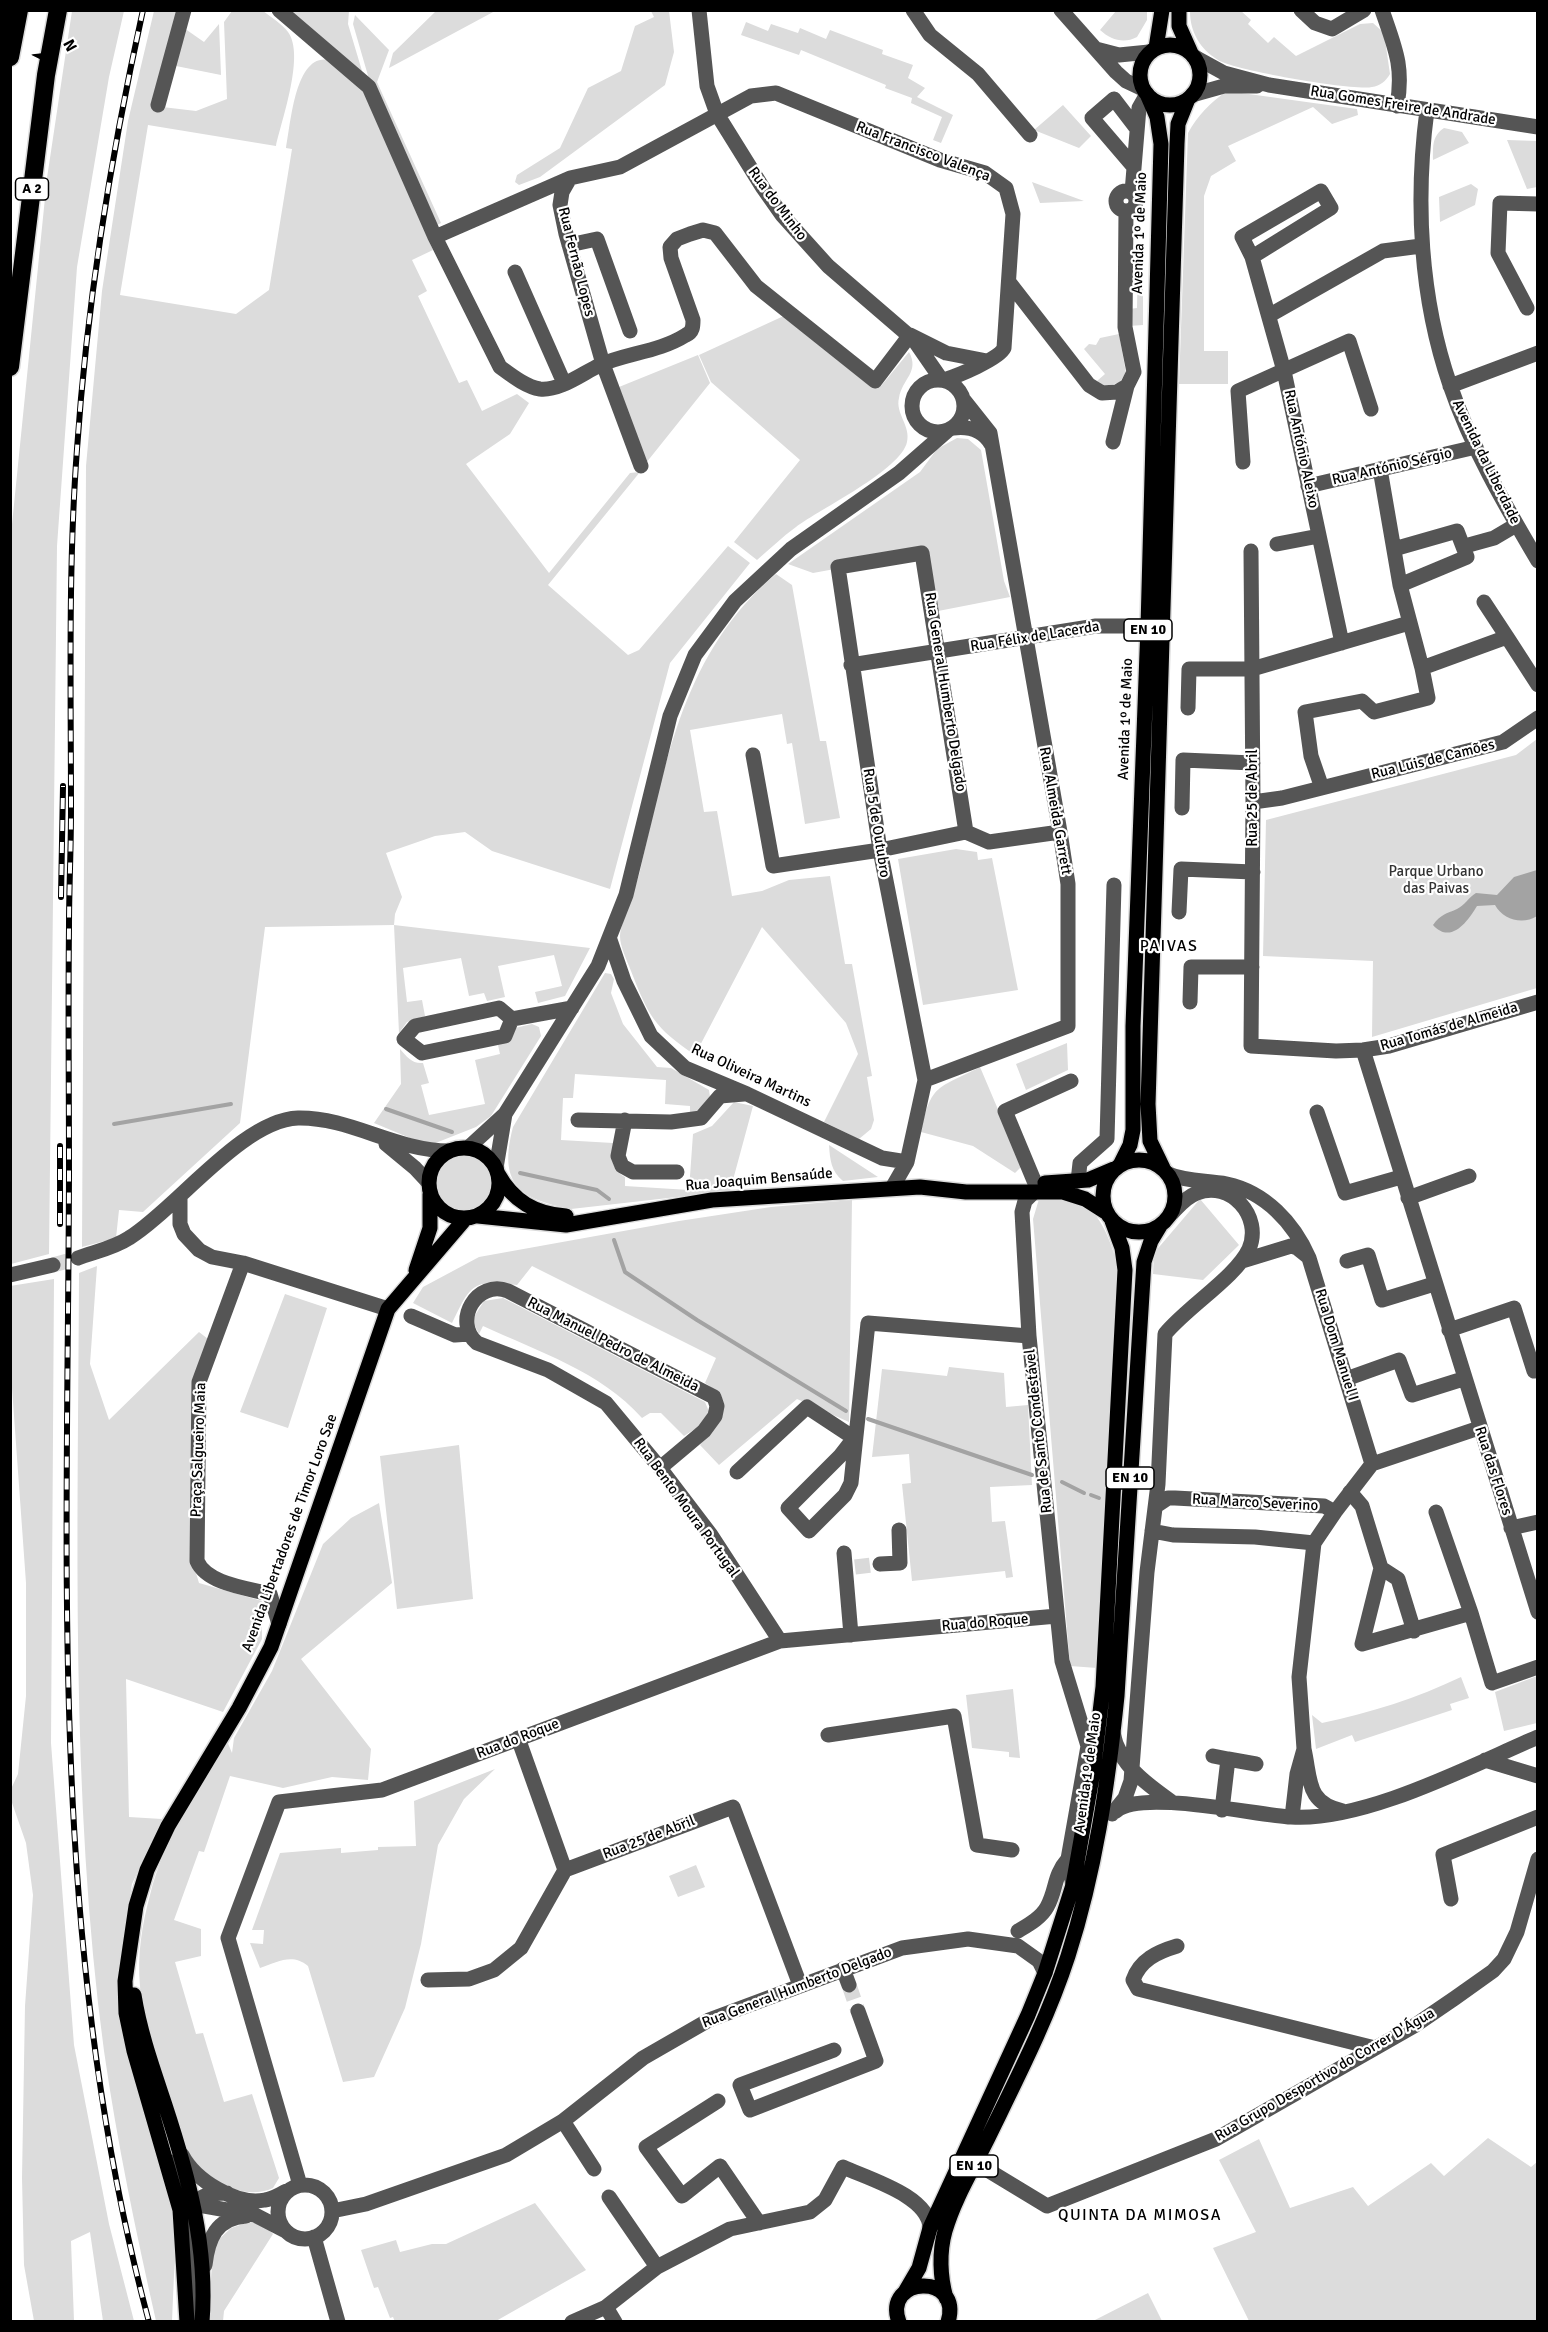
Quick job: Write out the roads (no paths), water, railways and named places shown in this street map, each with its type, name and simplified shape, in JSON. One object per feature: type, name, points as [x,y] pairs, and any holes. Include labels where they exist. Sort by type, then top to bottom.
[{"type":"highway","points":[[10,57],[20,10]]},
{"type":"highway","name":"A 2","points":[[10,367],[46,75],[58,10]]},
{"type":"main road","name":"EN 10","points":[[1145,92],[1139,73],[1153,50],[1162,10]]},
{"type":"main road","name":"EN 10","points":[[1160,1226],[1172,1213],[1176,1196],[1150,1142],[1148,1104],[1177,144],[1178,124],[1200,76],[1179,26],[1179,10]]},
{"type":"main road","points":[[1153,50],[1174,45],[1192,55]]},
{"type":"main road","points":[[1145,92],[1167,105],[1190,97]]},
{"type":"main road","name":"Avenida 1º de Maio","points":[[1117,1167],[1130,1145],[1133,1131],[1133,1026],[1148,626],[1161,144],[1157,117],[1145,92]]},
{"type":"main road","points":[[469,1148],[489,1158],[497,1171],[500,1187],[496,1200],[471,1218],[442,1211],[429,1188],[436,1160],[449,1151],[469,1148]]},
{"type":"main road","points":[[923,1187],[1005,1193],[1097,1178],[1117,1167],[1142,1160],[1165,1171]]},
{"type":"main road","name":"EN 10","points":[[1109,1217],[1103,1189],[1117,1167]]},
{"type":"main road","name":"Rua Joaquim Bensaúde","points":[[497,1171],[515,1197],[539,1211],[563,1216],[630,1213]]},
{"type":"main road","name":"Avenida Libertadores de Timor Loro Sae","points":[[413,1277],[430,1228],[429,1188]]},
{"type":"main road","points":[[892,1188],[1035,1188],[1072,1194],[1109,1217],[1126,1231],[1135,1233],[1152,1231],[1160,1226]]},
{"type":"main road","name":"Rua Joaquim Bensaúde","points":[[471,1218],[566,1225],[722,1199],[892,1188]]},
{"type":"main road","name":"Avenida 1º de Maio","points":[[891,2322],[919,2268],[930,2228],[1013,2051],[1046,1973],[1073,1885],[1095,1754],[1102,1687],[1125,1270],[1122,1248],[1109,1217]]},
{"type":"main road","name":"Avenida Libertadores de Timor Loro Sae","points":[[188,2322],[180,2210],[129,2030],[125,1999],[132,1929],[142,1888],[155,1853],[239,1708],[271,1647],[388,1309],[413,1277],[471,1218]]},
{"type":"main road","name":"Avenida 1º de Maio","points":[[949,2313],[941,2271],[945,2232],[1035,2042],[1061,1977],[1079,1917],[1098,1835],[1113,1733],[1142,1285],[1147,1250],[1160,1226]]},
{"type":"main road","name":"Avenida Libertadores de Timor Loro Sae","points":[[132,1929],[132,1965],[137,2013],[178,2147],[193,2204],[203,2259],[202,2322]]},
{"type":"main road","points":[[899,2322],[902,2298],[924,2285],[937,2289],[949,2313]]},
{"type":"street","points":[[158,105],[184,10]]},
{"type":"street","points":[[279,10],[369,87],[435,237],[500,367],[518,380],[541,389],[564,383],[603,364],[663,346],[688,334],[693,327],[693,320],[670,258],[670,247],[677,239],[704,230],[711,230],[720,237],[756,286],[875,381],[910,335],[946,353],[987,361]]},
{"type":"street","name":"Rua do Minho","points":[[699,10],[707,86],[717,114],[763,188],[818,256],[910,335],[923,357],[942,380]]},
{"type":"street","points":[[913,10],[930,35],[978,74],[1030,135]]},
{"type":"street","points":[[1061,10],[1126,81],[1145,92],[1139,108],[1137,129],[1132,192],[1136,204],[1132,209],[1126,211],[1124,310],[1134,372],[1127,386],[1113,441]]},
{"type":"street","points":[[1301,10],[1315,23],[1332,29],[1365,10]]},
{"type":"street","points":[[1382,10],[1400,67],[1401,80],[1397,106]]},
{"type":"street","points":[[1098,50],[1119,55],[1153,50]]},
{"type":"street","points":[[1192,55],[1224,73],[1269,85]]},
{"type":"street","points":[[1190,97],[1224,86],[1269,85]]},
{"type":"street","name":"Rua Gomes Freire de Andrade","points":[[1269,85],[1538,128]]},
{"type":"street","name":"Rua Francisco Valença","points":[[717,114],[751,96],[776,93],[940,160],[995,178],[1006,188],[1013,205],[1004,348],[995,359],[987,361]]},
{"type":"street","points":[[1134,167],[1092,118],[1114,99],[1137,129]]},
{"type":"street","name":"Avenida da Liberdade","points":[[1426,110],[1423,136],[1421,246],[1429,300],[1450,386],[1476,447],[1516,525],[1538,561]]},
{"type":"street","points":[[435,237],[570,178],[620,168],[717,114]]},
{"type":"street","name":"Rua Fernão Lopes","points":[[570,178],[562,192],[560,206],[569,245],[603,364],[641,466]]},
{"type":"street","name":"Rua António Aleixo","points":[[1252,257],[1331,208],[1321,191],[1242,237],[1252,257],[1284,371],[1342,643]]},
{"type":"street","points":[[1527,308],[1498,254],[1500,203],[1538,204]]},
{"type":"street","points":[[569,245],[597,240],[630,331]]},
{"type":"street","points":[[1270,315],[1383,251],[1421,246]]},
{"type":"street","points":[[515,272],[564,383]]},
{"type":"street","points":[[1009,282],[1089,385],[1102,393],[1117,392],[1127,386]]},
{"type":"street","points":[[1243,462],[1238,391],[1350,341],[1371,409]]},
{"type":"street","points":[[1450,386],[1537,354]]},
{"type":"street","points":[[909,463],[916,448],[917,438],[911,401],[923,372],[923,357]]},
{"type":"street","points":[[917,388],[928,381],[942,380],[987,361]]},
{"type":"street","points":[[469,1148],[505,1114],[598,966],[610,940],[626,894],[670,716],[695,655],[735,601],[791,549],[899,473],[950,429],[963,412],[963,398],[972,368]]},
{"type":"street","points":[[942,380],[955,386],[963,398]]},
{"type":"street","name":"Rua Almeida Garrett","points":[[925,1080],[1068,1026],[1068,884],[1060,832],[992,446],[986,426],[963,398]]},
{"type":"street","points":[[913,416],[927,430],[968,428],[977,431],[985,436],[992,446]]},
{"type":"street","name":"Rua António Sérgio","points":[[1308,486],[1476,447]]},
{"type":"street","points":[[1322,788],[1311,756],[1305,712],[1362,700],[1374,712],[1428,698],[1401,585],[1380,469]]},
{"type":"street","points":[[1465,546],[1494,538],[1516,525]]},
{"type":"street","points":[[1394,549],[1457,531],[1465,546],[1467,557],[1401,585]]},
{"type":"street","points":[[1277,544],[1319,536]]},
{"type":"street","name":"Rua 25 de Abril","points":[[1251,551],[1253,763],[1251,1046]]},
{"type":"street","name":"Rua General Humberto Delgado","points":[[922,553],[940,652],[966,832]]},
{"type":"street","name":"Rua 5 de Outubro","points":[[907,1162],[925,1080],[880,850],[838,567],[922,553]]},
{"type":"street","points":[[1484,602],[1538,685]]},
{"type":"street","points":[[1188,708],[1189,669],[1252,669],[1409,623]]},
{"type":"street","name":"Rua Félix de Lacerda","points":[[851,665],[1096,626],[1148,626]]},
{"type":"street","points":[[1422,668],[1507,637]]},
{"type":"street","name":"Rua Luis de Camões","points":[[1253,802],[1322,788],[1503,742],[1538,718]]},
{"type":"street","points":[[753,755],[773,866],[880,850],[966,832],[989,842],[1060,832]]},
{"type":"street","points":[[1182,808],[1183,760],[1253,763]]},
{"type":"street","points":[[1179,912],[1181,869],[1253,872]]},
{"type":"street","points":[[1078,1181],[1080,1163],[1107,1139],[1114,885]]},
{"type":"street","name":"Rua Oliveira Martins","points":[[610,940],[624,981],[651,1036],[686,1068],[747,1094],[882,1158],[907,1162]]},
{"type":"street","points":[[1190,1002],[1191,967],[1252,968]]},
{"type":"street","name":"Rua Tomás de Almeida","points":[[1251,1046],[1336,1052],[1363,1050],[1389,1046],[1538,1002]]},
{"type":"street","points":[[499,1008],[512,1019],[505,1036],[422,1053],[404,1039],[415,1026],[499,1008]]},
{"type":"street","points":[[512,1019],[572,1008]]},
{"type":"street","name":"Rua das Flores","points":[[1363,1050],[1463,1379],[1538,1612]]},
{"type":"street","points":[[1029,1336],[1022,1212],[1025,1201],[1035,1188],[1005,1111],[1071,1082]]},
{"type":"street","points":[[578,1120],[671,1122],[701,1118],[720,1096],[747,1094]]},
{"type":"street","points":[[1317,1112],[1345,1193],[1401,1177]]},
{"type":"street","points":[[497,1171],[505,1114]]},
{"type":"street","points":[[78,1258],[128,1239],[246,1139],[279,1122],[295,1118],[317,1119],[408,1147],[449,1151]]},
{"type":"street","points":[[625,1120],[618,1156],[622,1166],[633,1172],[677,1172]]},
{"type":"street","points":[[377,1137],[415,1168],[429,1188]]},
{"type":"street","points":[[892,1188],[907,1162],[923,1187]]},
{"type":"street","name":"Rua Dom Manuel I","points":[[1165,1171],[1192,1182],[1225,1184],[1249,1190],[1278,1213],[1297,1233],[1309,1258],[1372,1464]]},
{"type":"street","points":[[1408,1198],[1469,1176]]},
{"type":"street","name":"Avenida 1º de Maio","points":[[1098,1835],[1128,1790],[1132,1769],[1156,1506],[1165,1334],[1177,1318],[1242,1261],[1250,1248],[1253,1228],[1246,1209],[1238,1200],[1217,1190],[1203,1191],[1186,1198],[1172,1213]]},
{"type":"street","points":[[1005,1193],[1022,1212]]},
{"type":"street","points":[[180,1196],[180,1224],[191,1244],[212,1257],[243,1263],[388,1309]]},
{"type":"street","points":[[1242,1261],[1292,1246],[1309,1258]]},
{"type":"street","points":[[1347,1261],[1368,1255],[1382,1300],[1434,1284]]},
{"type":"street","name":"Praça Salgueiro Maia","points":[[243,1263],[199,1382],[197,1561],[200,1569],[208,1574],[237,1586],[270,1594],[279,1624]]},
{"type":"street","points":[[10,1275],[52,1265]]},
{"type":"street","name":"Rua Manuel Pedro de Almeida","points":[[469,1334],[466,1314],[482,1292],[502,1288],[710,1394],[717,1406],[710,1425],[660,1468]]},
{"type":"street","points":[[1449,1330],[1514,1308],[1534,1371]]},
{"type":"street","points":[[411,1316],[455,1335],[469,1334]]},
{"type":"street","name":"Rua de Santo Condestável","points":[[854,1438],[858,1428],[868,1323],[1029,1336],[1057,1616]]},
{"type":"street","name":"Rua Bento Moura Portugal","points":[[469,1334],[477,1343],[548,1370],[606,1403],[711,1535],[780,1641]]},
{"type":"street","points":[[1346,1379],[1399,1360],[1412,1395],[1463,1379]]},
{"type":"street","points":[[737,1472],[807,1407],[844,1429],[854,1438]]},
{"type":"street","points":[[1335,1512],[1372,1464],[1479,1428]]},
{"type":"street","points":[[854,1438],[849,1488],[845,1495],[809,1531],[788,1508],[840,1456],[854,1438]]},
{"type":"street","points":[[1350,1492],[1362,1506],[1381,1568],[1362,1644],[1471,1613]]},
{"type":"street","name":"Rua Marco Severino","points":[[1156,1506],[1168,1498],[1324,1506],[1335,1512],[1314,1543]]},
{"type":"street","points":[[1436,1512],[1471,1613],[1492,1683],[1538,1667]]},
{"type":"street","points":[[1511,1528],[1533,1523]]},
{"type":"street","points":[[880,1564],[900,1563],[899,1530]]},
{"type":"street","points":[[1152,1531],[1173,1535],[1255,1537],[1314,1543],[1299,1677],[1304,1749],[1315,1797],[1321,1803],[1346,1812]]},
{"type":"street","points":[[848,1562],[851,1635]]},
{"type":"street","points":[[1381,1568],[1398,1579],[1414,1631]]},
{"type":"street","points":[[1057,1616],[1064,1671],[1077,1707],[1095,1703],[1102,1687]]},
{"type":"street","name":"Rua do Roque","points":[[294,2188],[228,1938],[279,1802],[382,1790],[780,1641],[1057,1616]]},
{"type":"street","name":"Avenida 1º de Maio","points":[[1073,1885],[1068,1859],[1088,1752],[1077,1707]]},
{"type":"street","points":[[828,1735],[954,1716],[977,1845],[1012,1850]]},
{"type":"street","points":[[1113,1733],[1118,1749],[1132,1769],[1148,1785],[1172,1802]]},
{"type":"street","points":[[1112,1814],[1119,1808],[1136,1802],[1172,1802],[1292,1817],[1346,1812],[1388,1800],[1538,1737]]},
{"type":"street","points":[[428,1980],[469,1978],[494,1970],[520,1948],[565,1870],[518,1738]]},
{"type":"street","points":[[1292,1817],[1297,1774],[1304,1749]]},
{"type":"street","points":[[1222,1810],[1220,1757],[1256,1764]]},
{"type":"street","points":[[1485,1760],[1538,1776]]},
{"type":"street","points":[[1292,1817],[1306,1804],[1310,1780]]},
{"type":"street","name":"Rua 25 de Abril","points":[[565,1870],[733,1807],[800,1985]]},
{"type":"street","points":[[1451,1899],[1443,1856],[1538,1817]]},
{"type":"street","name":"Avenida 1º de Maio","points":[[1018,1931],[1042,1914],[1048,1906],[1057,1871],[1068,1859]]},
{"type":"street","name":"Rua Grupo Desportivo do Correr D'Água","points":[[976,2163],[1047,2206],[1216,2139],[1375,2048],[1455,1998],[1492,1971],[1504,1959],[1517,1932],[1538,1859]]},
{"type":"street","name":"Rua General Humberto Delgado","points":[[332,2211],[366,2204],[506,2155],[563,2121],[644,2058],[709,2020],[902,1948],[968,1939],[1018,1946],[1039,1961],[1046,1973]]},
{"type":"street","points":[[1177,1946],[1151,1957],[1137,1968],[1133,1980],[1138,1989],[1375,2048]]},
{"type":"street","points":[[843,1969],[849,1985]]},
{"type":"street","points":[[834,2050],[741,2085],[750,2110],[876,2061],[858,2011]]},
{"type":"street","name":"Avenida Libertadores de Timor Loro Sae","points":[[144,2087],[162,2126],[182,2188],[193,2204],[188,2213],[194,2288],[188,2322]]},
{"type":"street","points":[[718,2101],[646,2147],[682,2196],[720,2166],[759,2223]]},
{"type":"street","points":[[563,2121],[594,2169]]},
{"type":"street","points":[[178,2147],[198,2177],[227,2193],[258,2201],[294,2188],[313,2186],[327,2196],[332,2211],[330,2223],[325,2230],[314,2237],[300,2239],[255,2215],[193,2204]]},
{"type":"street","points":[[572,2322],[606,2307],[657,2267],[730,2229],[802,2214],[818,2207],[843,2167],[916,2201],[928,2214],[930,2228]]},
{"type":"street","points":[[284,2230],[277,2214],[278,2205],[294,2188]]},
{"type":"street","points":[[193,2204],[201,2196],[211,2193],[227,2193]]},
{"type":"street","points":[[916,2201],[931,2201],[945,2194]]},
{"type":"street","points":[[609,2197],[657,2267]]},
{"type":"street","points":[[203,2283],[207,2249],[213,2232],[235,2217],[255,2215]]},
{"type":"street","points":[[314,2237],[338,2322]]},
{"type":"street","points":[[606,2307],[615,2322]]},
{"type":"waterway","points":[[114,1124],[231,1104]]},
{"type":"waterway","points":[[386,1109],[452,1132]]},
{"type":"waterway","points":[[520,1173],[597,1190],[609,1199]]},
{"type":"waterway","points":[[614,1240],[625,1272],[697,1320],[846,1411]]},
{"type":"waterway","points":[[868,1419],[1032,1475]]},
{"type":"waterway","points":[[1062,1482],[1084,1493]]},
{"type":"waterway","points":[[1091,1495],[1099,1498]]},
{"type":"tunnel","points":[[53,1265],[78,1258]]},
{"type":"tunnel","points":[[855,1567],[880,1564]]},
{"type":"tunnel","points":[[849,1985],[858,2011]]},
{"type":"railway","points":[[143,10],[111,174],[94,283],[81,394],[74,494],[71,630],[67,1607],[70,1751],[79,1895],[93,2038],[116,2180],[149,2322]]},
{"type":"railway","points":[[61,897],[63,786]]},
{"type":"railway","points":[[60,1146],[60,1224]]},
{"type":"district","name":"PAIVAS","points":[[1169,947]]},
{"type":"district","name":"QUINTA DA MIMOSA","points":[[1140,2216]]},
{"type":"park label","name":"Parque Urbano das Paivas","points":[[1436,880]]}]
